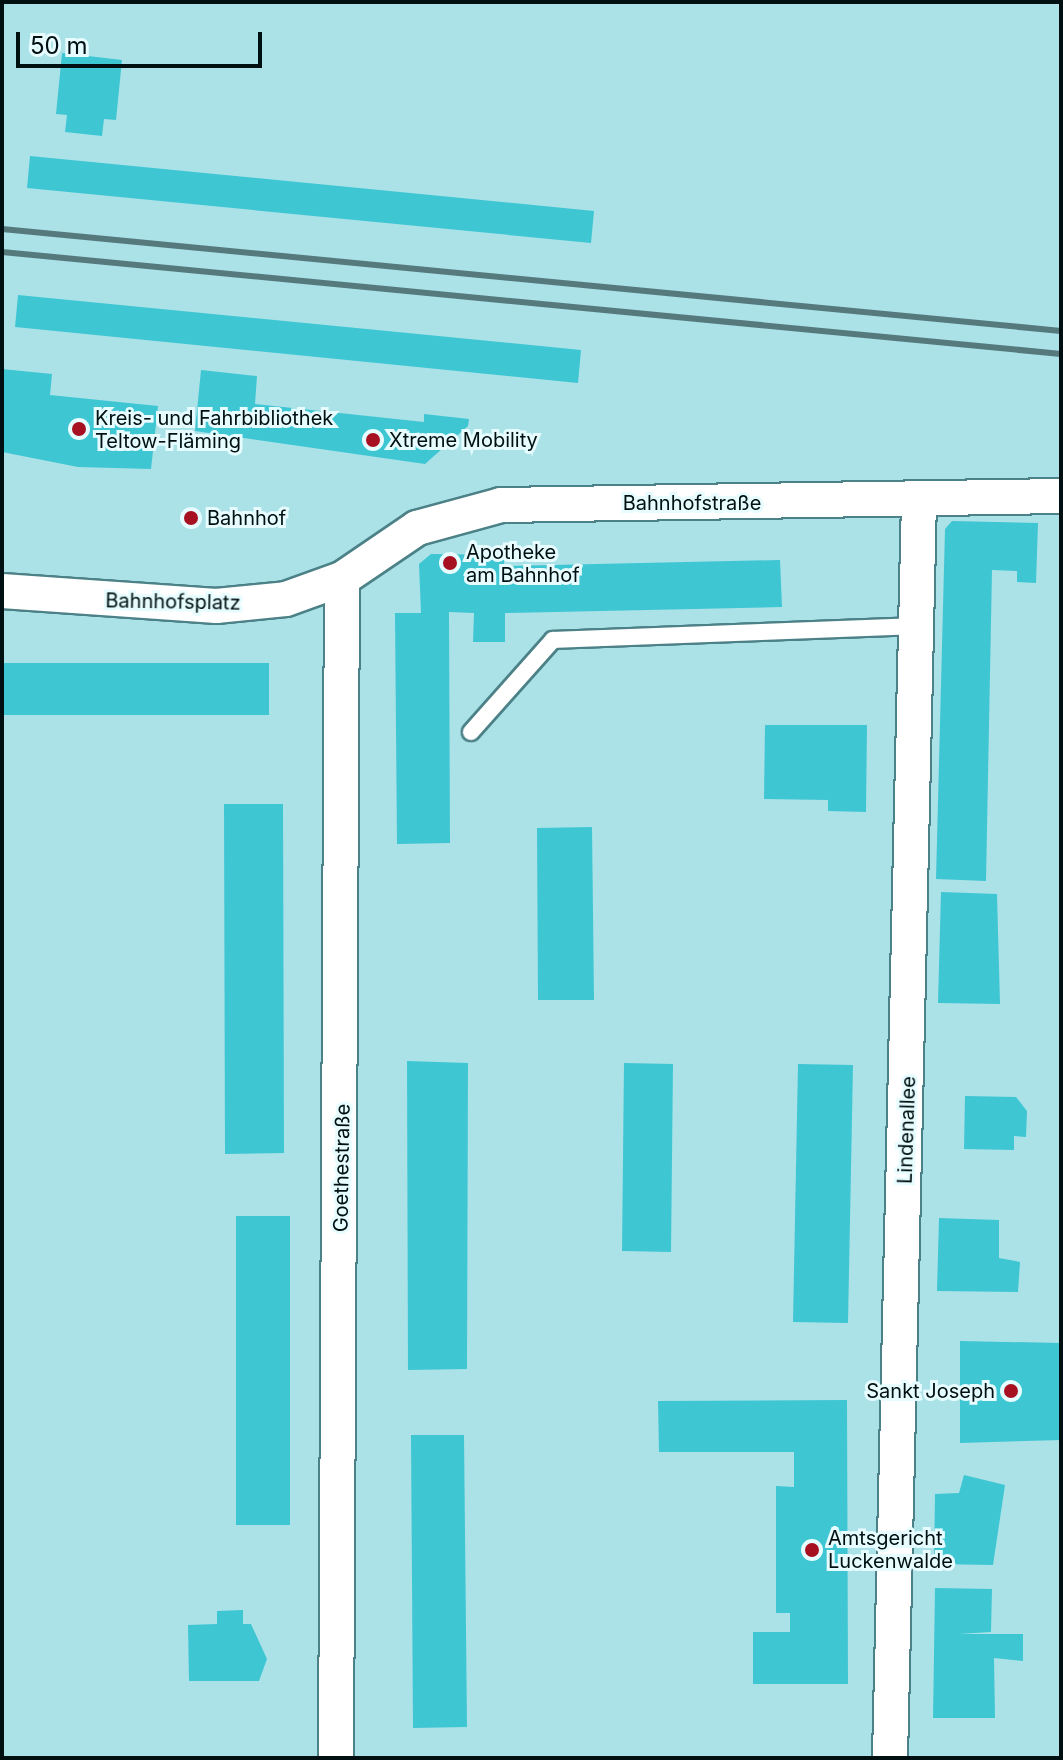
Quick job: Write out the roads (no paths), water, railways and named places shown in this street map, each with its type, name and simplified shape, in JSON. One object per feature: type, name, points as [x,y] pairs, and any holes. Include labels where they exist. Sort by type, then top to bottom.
[{"type":"street","name":"Bahnhofstraße","points":[[342,579],[417,528],[501,505],[919,502],[1061,496]]},
{"type":"street","name":"Lindenallee","points":[[890,1758],[919,502]]},
{"type":"street","name":"Bahnhofsplatz","points":[[2,591],[216,606],[286,599],[342,579]]},
{"type":"street","name":"Goethestraße","points":[[336,1758],[342,579]]},
{"type":"lane","points":[[471,732],[553,640],[917,626]]},
{"type":"railway","points":[[2,229],[1061,331]]},
{"type":"railway","points":[[2,252],[1061,354]]},
{"type":"place","name":"Kreis- und Fahrbibliothek Teltow-Fläming","points":[[79,429]]},
{"type":"place","name":"Xtreme Mobility","points":[[373,440]]},
{"type":"place","name":"Bahnhof","points":[[191,518]]},
{"type":"place","name":"Apotheke am Bahnhof","points":[[450,563]]},
{"type":"place","name":"Sankt Joseph","points":[[1011,1391]]},
{"type":"place","name":"Amtsgericht Luckenwalde","points":[[812,1550]]}]
